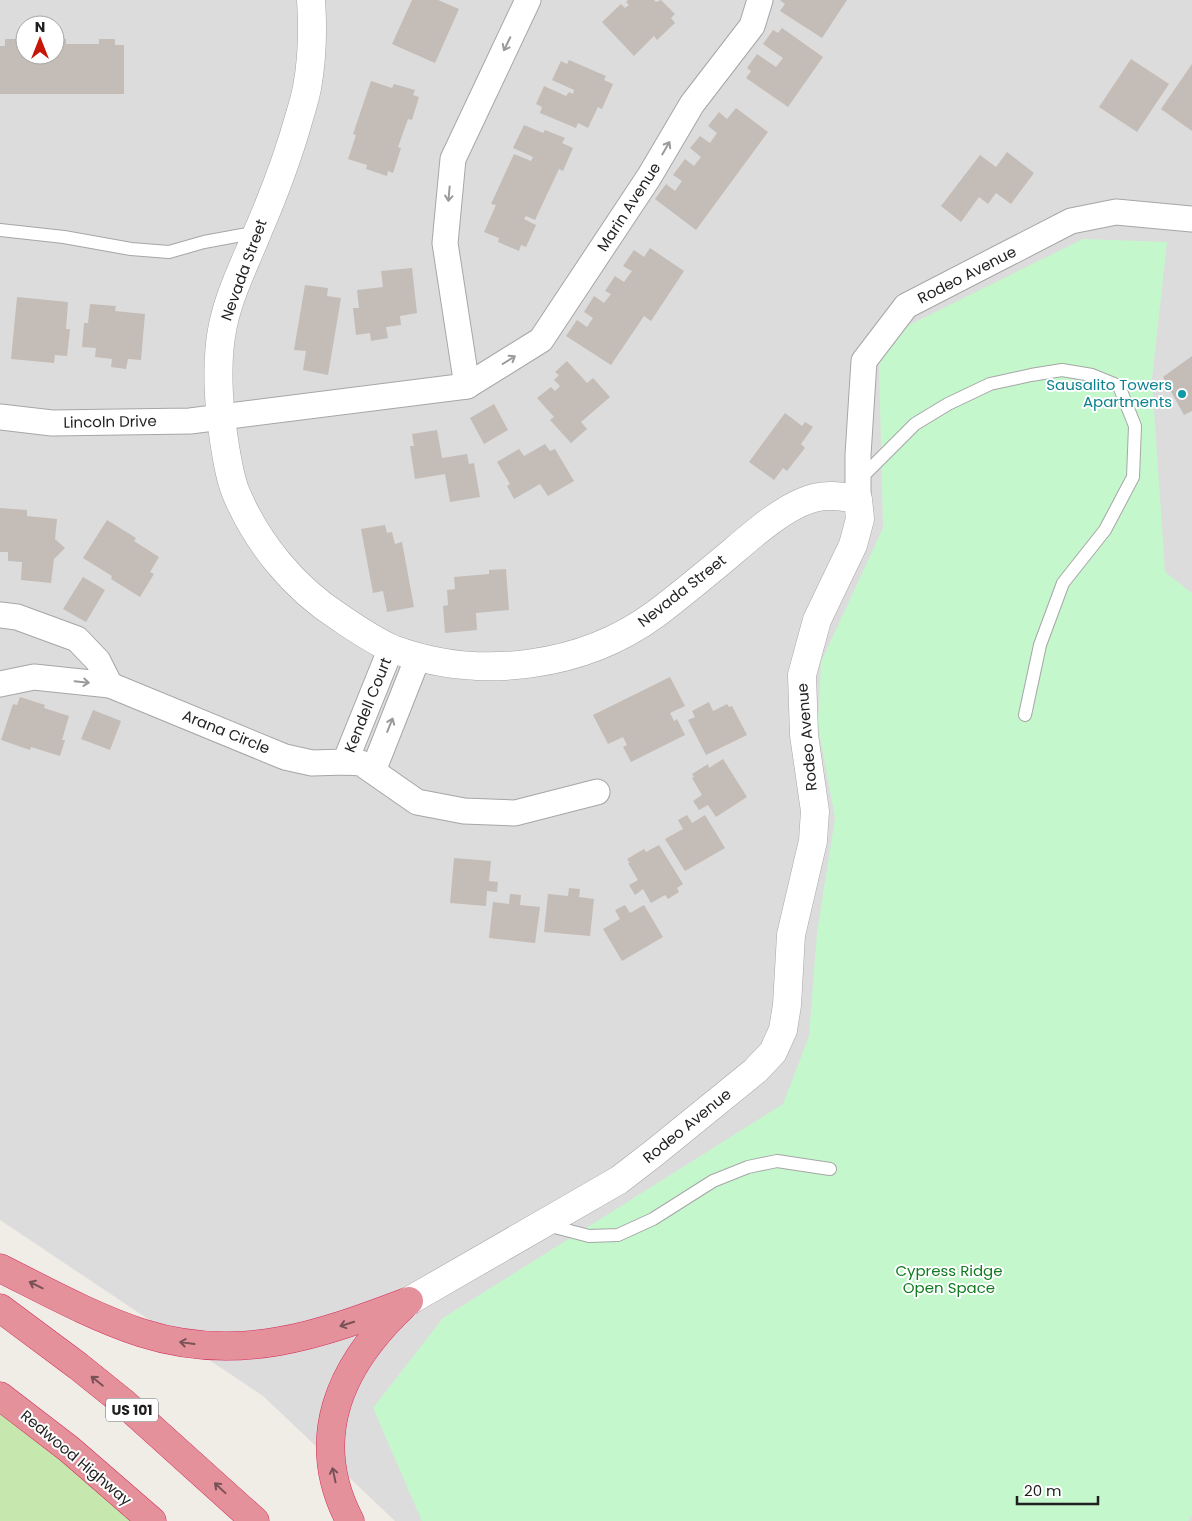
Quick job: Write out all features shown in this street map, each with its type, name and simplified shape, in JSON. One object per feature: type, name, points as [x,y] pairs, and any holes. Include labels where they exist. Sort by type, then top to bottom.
[{"type":"highway","points":[[0,1268],[116,1323],[172,1341],[201,1345],[254,1345],[292,1340],[347,1324],[409,1301]]},
{"type":"highway","points":[[350,1521],[337,1489],[331,1461],[330,1435],[335,1409],[346,1379],[364,1349],[409,1301]]},
{"type":"highway","name":"US 101","points":[[0,1308],[124,1402],[256,1521]]},
{"type":"highway","name":"Redwood Highway","points":[[0,1396],[69,1449],[152,1521]]},
{"type":"street","name":"Nevada Street","points":[[310,0],[312,48],[307,88],[288,157],[230,301],[223,327],[219,388],[221,418],[235,491],[258,535],[298,585],[324,607],[368,637],[391,648],[418,657],[470,666],[512,666],[548,661],[597,646],[631,630],[656,614],[757,532],[793,508],[814,498],[835,496],[858,490]]},
{"type":"street","points":[[468,386],[445,243],[453,159],[528,0]]},
{"type":"street","name":"Marin Avenue","points":[[221,418],[468,386],[541,340],[649,177],[692,104],[752,26],[760,0]]},
{"type":"street","name":"Rodeo Avenue","points":[[409,1301],[619,1180],[755,1071],[773,1052],[783,1030],[787,1005],[790,935],[814,841],[815,811],[804,735],[802,675],[817,620],[852,545],[860,519],[858,454],[864,361],[906,306],[1071,221],[1116,212],[1192,219]]},
{"type":"street","name":"Lincoln Drive","points":[[0,417],[52,423],[190,421],[221,418]]},
{"type":"street","points":[[0,615],[17,617],[77,639],[98,661],[110,685]]},
{"type":"street","name":"Kendell Court","points":[[391,648],[345,762],[361,764],[374,771],[417,802],[464,811],[515,813],[597,792]]},
{"type":"street","name":"Kendell Court","points":[[374,771],[418,657]]},
{"type":"street","name":"Arana Circle","points":[[0,684],[34,677],[110,685],[285,757],[312,764],[345,762]]},
{"type":"lane","points":[[0,230],[64,237],[131,249],[170,252],[204,242],[258,232]]},
{"type":"lane","points":[[858,490],[915,424],[948,404],[990,384],[1032,374],[1062,370],[1092,374],[1119,386],[1135,426],[1133,477],[1105,530],[1063,584],[1040,644],[1025,715]]},
{"type":"lane","points":[[544,1224],[589,1236],[618,1235],[653,1219],[713,1181],[748,1167],[777,1162],[830,1169]]},
{"type":"shaded area","points":[[0,0],[1192,0],[1192,1521],[395,1521],[263,1396],[0,1220]]},
{"type":"green space","name":"Cypress Ridge Open Space","points":[[1083,239],[1167,242],[1152,379],[1165,572],[1192,593],[1192,1515],[1188,1521],[422,1521],[373,1408],[443,1318],[783,1104],[809,1036],[817,933],[835,818],[818,725],[821,662],[883,528],[879,363],[909,325]]},
{"type":"green space","points":[[0,1396],[152,1521],[0,1521]]},
{"type":"building","points":[[412,0],[438,0],[459,9],[435,63],[392,44]]},
{"type":"building","points":[[628,0],[654,0],[656,2],[661,0],[675,14],[671,18],[675,23],[657,40],[654,36],[634,56],[602,22],[621,4],[625,8],[629,5],[626,2]]},
{"type":"building","points":[[780,0],[847,0],[822,38],[780,11],[785,4]]},
{"type":"building","points":[[782,28],[823,57],[788,107],[746,78],[751,71],[747,68],[757,54],[776,67],[783,58],[763,44],[773,30],[778,33]]},
{"type":"building","points":[[5,39],[15,39],[15,65],[65,65],[65,39],[66,44],[99,44],[99,39],[115,39],[115,45],[124,45],[124,94],[0,94],[0,46],[5,46]]},
{"type":"building","points":[[1131,59],[1169,84],[1137,132],[1099,107]]},
{"type":"building","points":[[569,60],[606,76],[604,80],[613,84],[602,109],[598,107],[588,128],[578,123],[576,128],[540,113],[542,107],[536,104],[544,86],[566,96],[569,92],[573,94],[574,90],[552,80],[561,61],[567,64]]},
{"type":"building","points":[[1192,64],[1192,131],[1161,109]]},
{"type":"building","points":[[371,81],[392,88],[394,84],[415,90],[413,95],[419,97],[412,120],[408,119],[398,147],[401,148],[393,173],[388,171],[387,176],[366,169],[367,165],[348,159],[356,135],[353,134]]},
{"type":"building","points":[[736,108],[768,132],[696,230],[655,199],[666,184],[675,191],[682,181],[673,175],[685,159],[694,166],[701,157],[690,148],[700,136],[710,143],[717,133],[708,126],[719,112],[727,119]]},
{"type":"building","points":[[524,125],[543,133],[545,130],[565,138],[562,143],[573,148],[563,171],[559,169],[535,220],[526,216],[524,219],[536,225],[526,247],[521,245],[519,251],[498,242],[499,238],[484,232],[496,205],[491,204],[514,154],[531,161],[533,157],[513,148]]},
{"type":"building","points":[[1007,152],[1034,173],[1011,204],[996,193],[988,204],[979,197],[961,222],[941,206],[980,155],[996,167]]},
{"type":"building","points":[[650,248],[684,271],[651,321],[644,316],[611,365],[566,336],[577,320],[587,327],[593,318],[584,312],[594,296],[604,303],[611,294],[605,291],[615,276],[624,282],[632,271],[623,266],[634,250],[644,257]]},
{"type":"building","points":[[412,268],[417,313],[400,316],[401,325],[386,327],[388,338],[371,341],[370,333],[356,335],[353,308],[359,308],[357,290],[383,287],[381,271]]},
{"type":"building","points":[[305,285],[328,288],[327,296],[341,298],[328,375],[303,370],[306,351],[294,350]]},
{"type":"building","points":[[17,297],[68,302],[66,329],[70,329],[67,356],[55,355],[54,363],[11,359]]},
{"type":"building","points":[[90,304],[116,306],[115,311],[145,314],[141,360],[128,359],[126,369],[111,367],[112,359],[95,357],[96,348],[82,347],[84,323],[88,323]]},
{"type":"building","name":"Sausalito Towers Apartments","points":[[1192,356],[1192,411],[1184,415],[1163,377]]},
{"type":"building","points":[[567,361],[587,383],[593,378],[610,397],[581,422],[587,429],[571,443],[550,420],[554,417],[537,398],[551,387],[555,391],[560,386],[554,380],[559,375],[555,372]]},
{"type":"building","points":[[494,404],[508,430],[484,444],[470,418]]},
{"type":"building","points":[[785,413],[802,426],[805,422],[813,427],[801,444],[805,448],[787,471],[783,468],[774,480],[749,462]]},
{"type":"building","points":[[437,430],[442,458],[467,454],[469,464],[474,463],[480,497],[450,502],[445,474],[415,479],[410,446],[414,446],[412,434]]},
{"type":"building","points":[[545,444],[550,451],[555,449],[574,481],[548,496],[540,484],[514,499],[507,486],[510,484],[497,462],[519,449],[524,456]]},
{"type":"building","points":[[0,508],[27,510],[27,516],[57,519],[55,539],[65,548],[54,559],[51,583],[21,580],[22,562],[8,561],[8,552],[0,552]]},
{"type":"building","points":[[107,520],[136,538],[134,541],[159,557],[150,572],[154,574],[140,597],[111,579],[112,576],[83,558]]},
{"type":"building","points":[[385,525],[387,533],[392,532],[395,544],[402,542],[414,607],[387,612],[383,591],[373,593],[361,529]]},
{"type":"building","points":[[506,569],[509,610],[476,613],[477,630],[445,633],[443,606],[448,605],[447,590],[455,589],[454,577],[489,574],[489,570]]},
{"type":"building","points":[[83,577],[105,590],[86,622],[63,609]]},
{"type":"building","points":[[670,677],[685,706],[670,713],[674,721],[677,719],[685,735],[631,762],[623,747],[627,745],[623,737],[608,744],[593,715]]},
{"type":"building","points":[[20,697],[45,705],[44,708],[69,716],[62,740],[65,740],[60,756],[31,747],[30,750],[1,740],[13,704],[17,705]]},
{"type":"building","points":[[709,702],[713,711],[727,704],[729,707],[732,706],[747,735],[706,755],[688,720],[695,717],[692,711]]},
{"type":"building","points":[[93,710],[121,721],[110,750],[81,739]]},
{"type":"building","points":[[723,759],[747,797],[716,817],[708,805],[699,810],[693,801],[702,795],[692,778],[694,777],[692,774],[708,764],[709,768]]},
{"type":"building","points":[[687,815],[692,823],[705,815],[725,848],[685,871],[665,839],[683,829],[678,820]]},
{"type":"building","points":[[659,845],[683,884],[677,888],[679,892],[668,899],[665,895],[651,903],[643,889],[635,895],[629,885],[638,880],[627,859],[644,849],[646,852]]},
{"type":"building","points":[[454,858],[491,861],[489,881],[498,882],[497,892],[487,891],[486,906],[450,903]]},
{"type":"building","points":[[569,888],[580,889],[579,897],[594,899],[590,936],[544,932],[548,894],[568,896]]},
{"type":"building","points":[[510,894],[521,895],[520,905],[540,907],[535,943],[489,938],[493,902],[509,904]]},
{"type":"building","points":[[625,905],[630,913],[644,905],[663,937],[622,961],[603,929],[620,919],[615,910]]},
{"type":"place","name":"Sausalito Towers Apartments","points":[[1182,394]]}]
